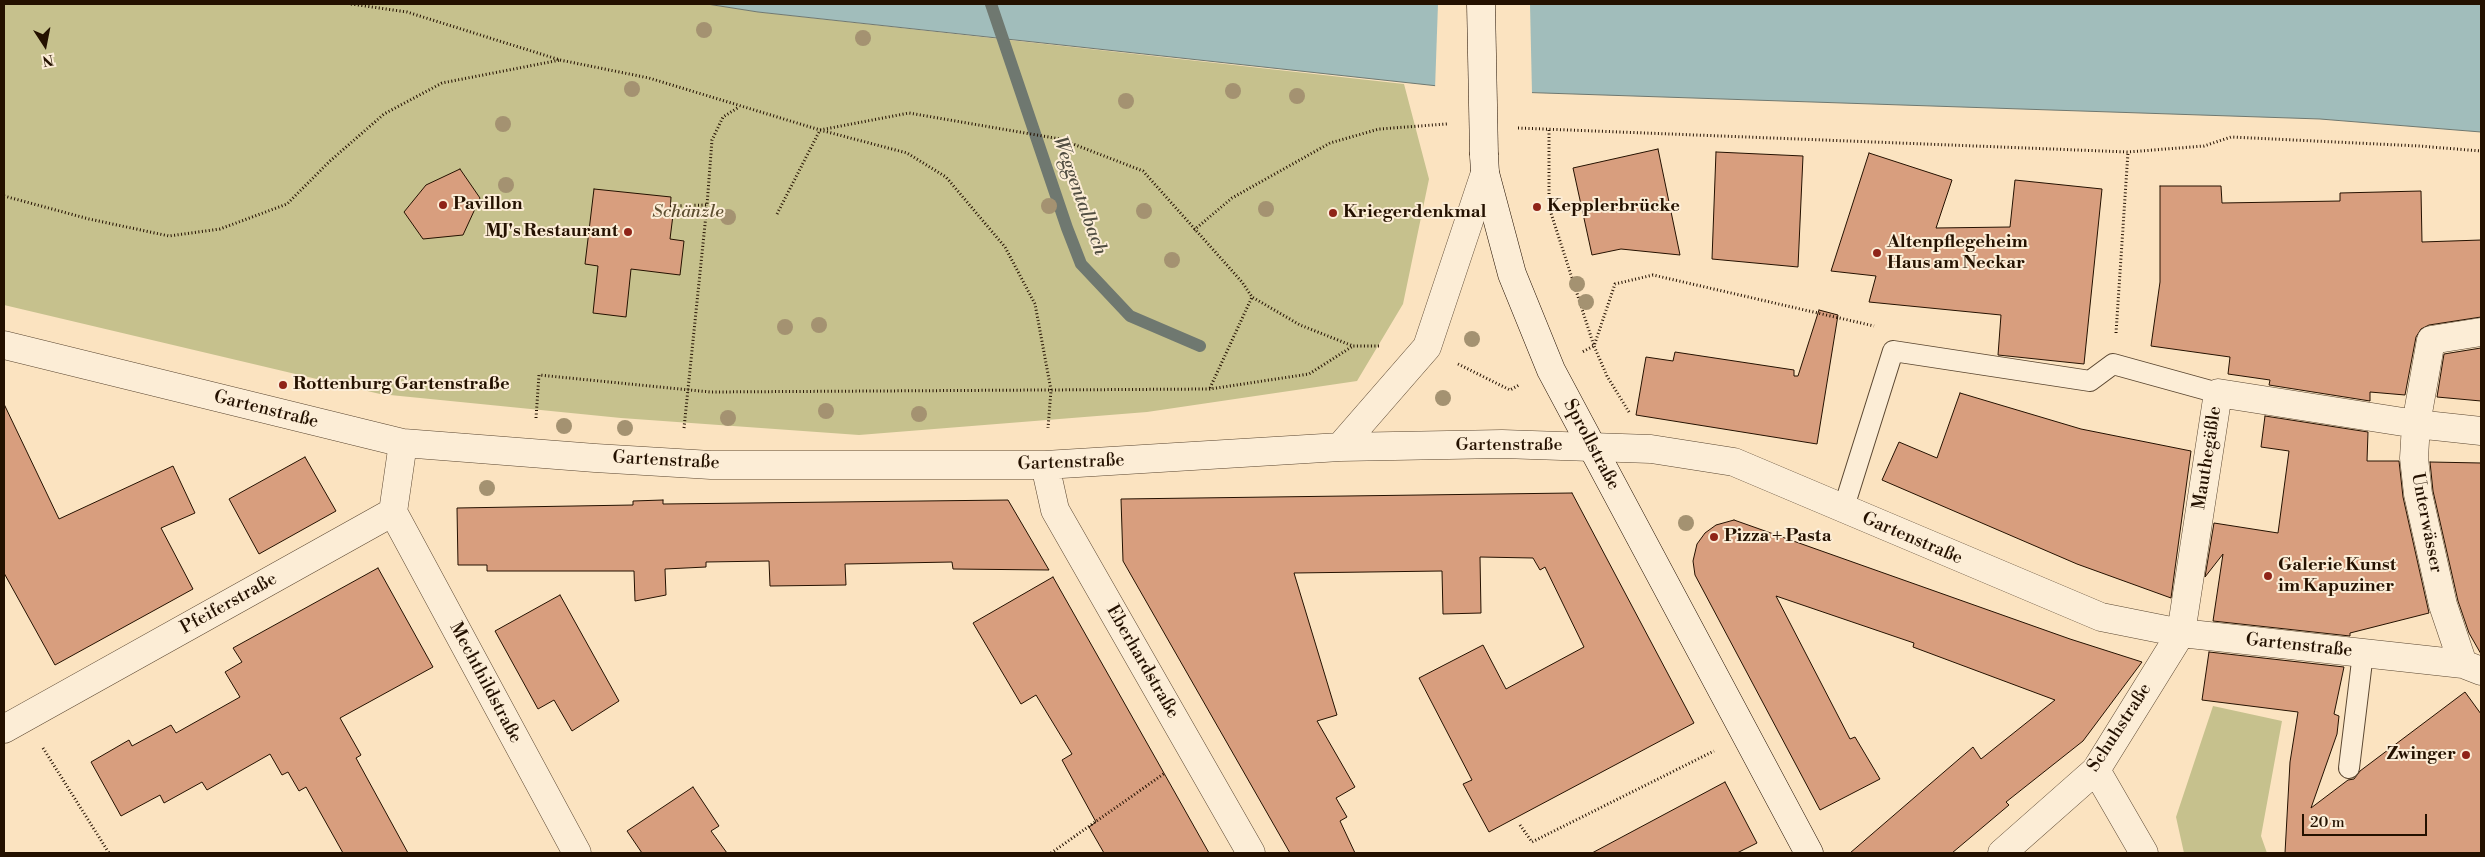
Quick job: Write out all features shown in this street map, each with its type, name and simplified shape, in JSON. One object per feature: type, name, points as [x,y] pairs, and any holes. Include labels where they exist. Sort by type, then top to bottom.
[{"type":"street","name":"Sprollstraße","points":[[1481,4],[1485,164],[1512,274],[1551,370],[1809,853]]},
{"type":"street","points":[[1340,447],[1427,347],[1485,164]]},
{"type":"street","name":"Unterwässer","points":[[2472,668],[2443,605],[2418,494],[2414,458],[2416,424],[2430,340],[2481,332]]},
{"type":"street","name":"Gartenstraße","points":[[4,346],[402,443],[711,465],[1045,465],[1340,447],[1502,444],[1651,449],[1734,462],[1843,510],[2101,618],[2181,633],[2363,653],[2472,668]]},
{"type":"street","name":"Mauthegäßle","points":[[2181,633],[2218,393],[2416,424],[2481,431]]},
{"type":"street","points":[[393,512],[402,443]]},
{"type":"street","name":"Eberhardstraße","points":[[1045,465],[1055,510],[1251,853]]},
{"type":"street","name":"Pfeiferstraße","points":[[14,724],[393,512]]},
{"type":"street","name":"Mechthildstraße","points":[[393,512],[577,853]]},
{"type":"street","name":"Schuhstraße","points":[[2002,853],[2096,770],[2181,633]]},
{"type":"street","points":[[2096,770],[2144,853]]},
{"type":"lane","points":[[1843,510],[1893,351],[2090,381],[2114,364],[2218,393]]},
{"type":"lane","points":[[2349,768],[2363,653]]},
{"type":"path","points":[[351,4],[407,12],[560,60],[649,78],[820,130],[907,153],[946,177],[1005,247],[1035,304],[1052,390]]},
{"type":"path","points":[[4,196],[89,219],[169,236],[220,229],[287,204],[330,161],[384,114],[442,83],[560,60]]},
{"type":"path","points":[[687,391],[712,140],[723,118],[740,106]]},
{"type":"path","points":[[820,130],[908,113],[1060,139],[1144,171],[1194,230],[1242,282],[1252,297],[1300,325],[1353,346],[1427,347],[1510,390],[1594,346],[1615,284],[1653,275],[1873,326],[1893,351]]},
{"type":"path","points":[[1194,230],[1232,198],[1330,143],[1380,129],[1451,123]]},
{"type":"path","points":[[1509,128],[2128,152],[2204,146],[2231,137],[2419,146],[2481,151]]},
{"type":"path","points":[[777,214],[820,130]]},
{"type":"path","points":[[1549,130],[1550,207],[1594,346],[1607,376],[1651,449]]},
{"type":"path","points":[[2114,364],[2128,152]]},
{"type":"path","points":[[670,206],[707,205]]},
{"type":"path","points":[[1210,389],[1252,297]]},
{"type":"path","points":[[533,453],[539,375],[687,391],[1210,389],[1309,374],[1353,346]]},
{"type":"path","points":[[14,724],[109,853]]},
{"type":"path","points":[[1520,825],[1532,842],[1746,735]]},
{"type":"path","points":[[1051,853],[1194,752]]},
{"type":"green space","name":"Schänzle","points":[[4,4],[707,4],[758,12],[1404,84],[1429,179],[1403,304],[1357,381],[1147,412],[859,435],[621,418],[380,394],[4,305]]},
{"type":"green space","points":[[2213,706],[2282,721],[2261,836],[2267,853],[2184,853],[2176,817]]},
{"type":"water","points":[[707,4],[2481,4],[2481,132],[2320,119],[1484,91],[758,12]]},
{"type":"pier","points":[[1438,4],[1530,4],[1532,94],[1484,94],[1435,89]]},
{"type":"building","points":[[1658,149],[1680,255],[1621,249],[1592,255],[1573,168]]},
{"type":"building","points":[[1716,152],[1803,156],[1798,267],[1712,259]]},
{"type":"building","points":[[1869,153],[1952,180],[1936,228],[2010,227],[2015,180],[2102,189],[2084,364],[1998,355],[2001,315],[1869,302],[1876,276],[1831,271]]},
{"type":"building","name":"Pavillon","points":[[460,169],[480,198],[463,235],[423,239],[404,212],[426,185]]},
{"type":"building","points":[[2160,186],[2221,186],[2222,203],[2340,201],[2340,193],[2421,191],[2422,242],[2481,240],[2481,317],[2429,325],[2421,329],[2416,337],[2405,395],[2370,392],[2370,401],[2269,385],[2270,380],[2228,374],[2230,357],[2151,346],[2160,282]]},
{"type":"building","name":"MJ's Restaurant","points":[[594,189],[671,197],[670,214],[673,215],[670,239],[684,241],[680,275],[631,269],[626,317],[593,313],[598,266],[585,264]]},
{"type":"building","points":[[1819,310],[1838,315],[1817,444],[1636,415],[1646,357],[1673,361],[1675,352],[1794,370],[1794,376],[1798,376]]},
{"type":"building","points":[[2481,348],[2481,401],[2437,397],[2444,354]]},
{"type":"building","points":[[1960,393],[2081,429],[2191,451],[2171,598],[2077,564],[1882,480],[1899,442],[1937,458]]},
{"type":"building","points":[[4,404],[59,519],[173,466],[195,513],[161,528],[193,589],[55,665],[4,573]]},
{"type":"building","points":[[2265,416],[2368,432],[2367,461],[2399,461],[2403,497],[2429,613],[2350,633],[2350,636],[2213,621],[2223,554],[2205,577],[2214,523],[2278,533],[2289,451],[2261,447]]},
{"type":"building","points":[[305,457],[336,511],[259,554],[229,499]]},
{"type":"building","points":[[2430,462],[2481,463],[2481,654],[2469,633],[2458,601],[2433,491]]},
{"type":"building","points":[[1572,493],[1694,723],[1489,832],[1463,784],[1472,780],[1419,678],[1483,645],[1506,689],[1584,647],[1545,567],[1540,570],[1533,558],[1480,557],[1481,613],[1443,614],[1442,571],[1294,573],[1337,715],[1317,721],[1355,787],[1336,798],[1347,817],[1340,821],[1355,853],[1290,853],[1123,561],[1121,499]]},
{"type":"building","points":[[663,500],[663,504],[1008,500],[1049,570],[953,569],[952,562],[845,564],[846,585],[770,586],[769,561],[706,562],[706,567],[665,569],[666,595],[635,601],[634,571],[487,571],[487,565],[458,565],[457,508],[633,505],[633,501]]},
{"type":"building","points":[[1734,520],[2070,639],[2142,662],[2083,741],[2006,802],[2009,805],[1952,853],[1850,853],[1973,747],[1981,759],[2055,700],[1913,647],[1914,643],[1776,596],[1850,739],[1855,737],[1880,779],[1820,810],[1695,575],[1693,561],[1697,544],[1705,533],[1716,525]]},
{"type":"building","points":[[378,568],[433,667],[340,718],[361,755],[356,758],[408,853],[343,853],[306,787],[299,791],[288,772],[282,775],[270,754],[207,790],[202,782],[164,803],[160,795],[121,816],[91,762],[129,740],[132,746],[171,725],[176,733],[240,697],[225,672],[242,662],[233,648]]},
{"type":"building","points":[[1053,577],[1209,853],[1104,853],[1089,827],[1096,822],[1062,760],[1072,754],[1036,695],[1021,704],[973,623]]},
{"type":"building","points":[[560,595],[619,701],[572,731],[554,700],[538,709],[495,631]]},
{"type":"building","points":[[2209,652],[2344,667],[2334,714],[2339,716],[2337,734],[2311,808],[2348,780],[2354,779],[2360,771],[2465,692],[2481,714],[2481,853],[2285,853],[2290,762],[2298,712],[2202,700]]},
{"type":"building","points":[[1725,782],[1757,843],[1737,853],[1592,853]]},
{"type":"building","points":[[693,787],[719,826],[711,831],[727,853],[642,853],[627,831]]},
{"type":"waterway","name":"Weggentalbach","points":[[991,4],[1081,264],[1130,316],[1200,346]]},
{"type":"place","name":"Pavillon","points":[[443,205]]},
{"type":"place","name":"Kepplerbrücke","points":[[1537,207]]},
{"type":"place","name":"Kriegerdenkmal","points":[[1333,213]]},
{"type":"place","name":"MJ's Restaurant","points":[[628,232]]},
{"type":"place","name":"Altenpflegeheim Haus am Neckar","points":[[1877,253]]},
{"type":"place","name":"Rottenburg Gartenstraße","points":[[283,385]]},
{"type":"place","name":"Pizza + Pasta","points":[[1714,537]]},
{"type":"place","name":"Galerie Kunst im Kapuziner","points":[[2268,576]]},
{"type":"place","name":"Zwinger","points":[[2466,755]]}]
